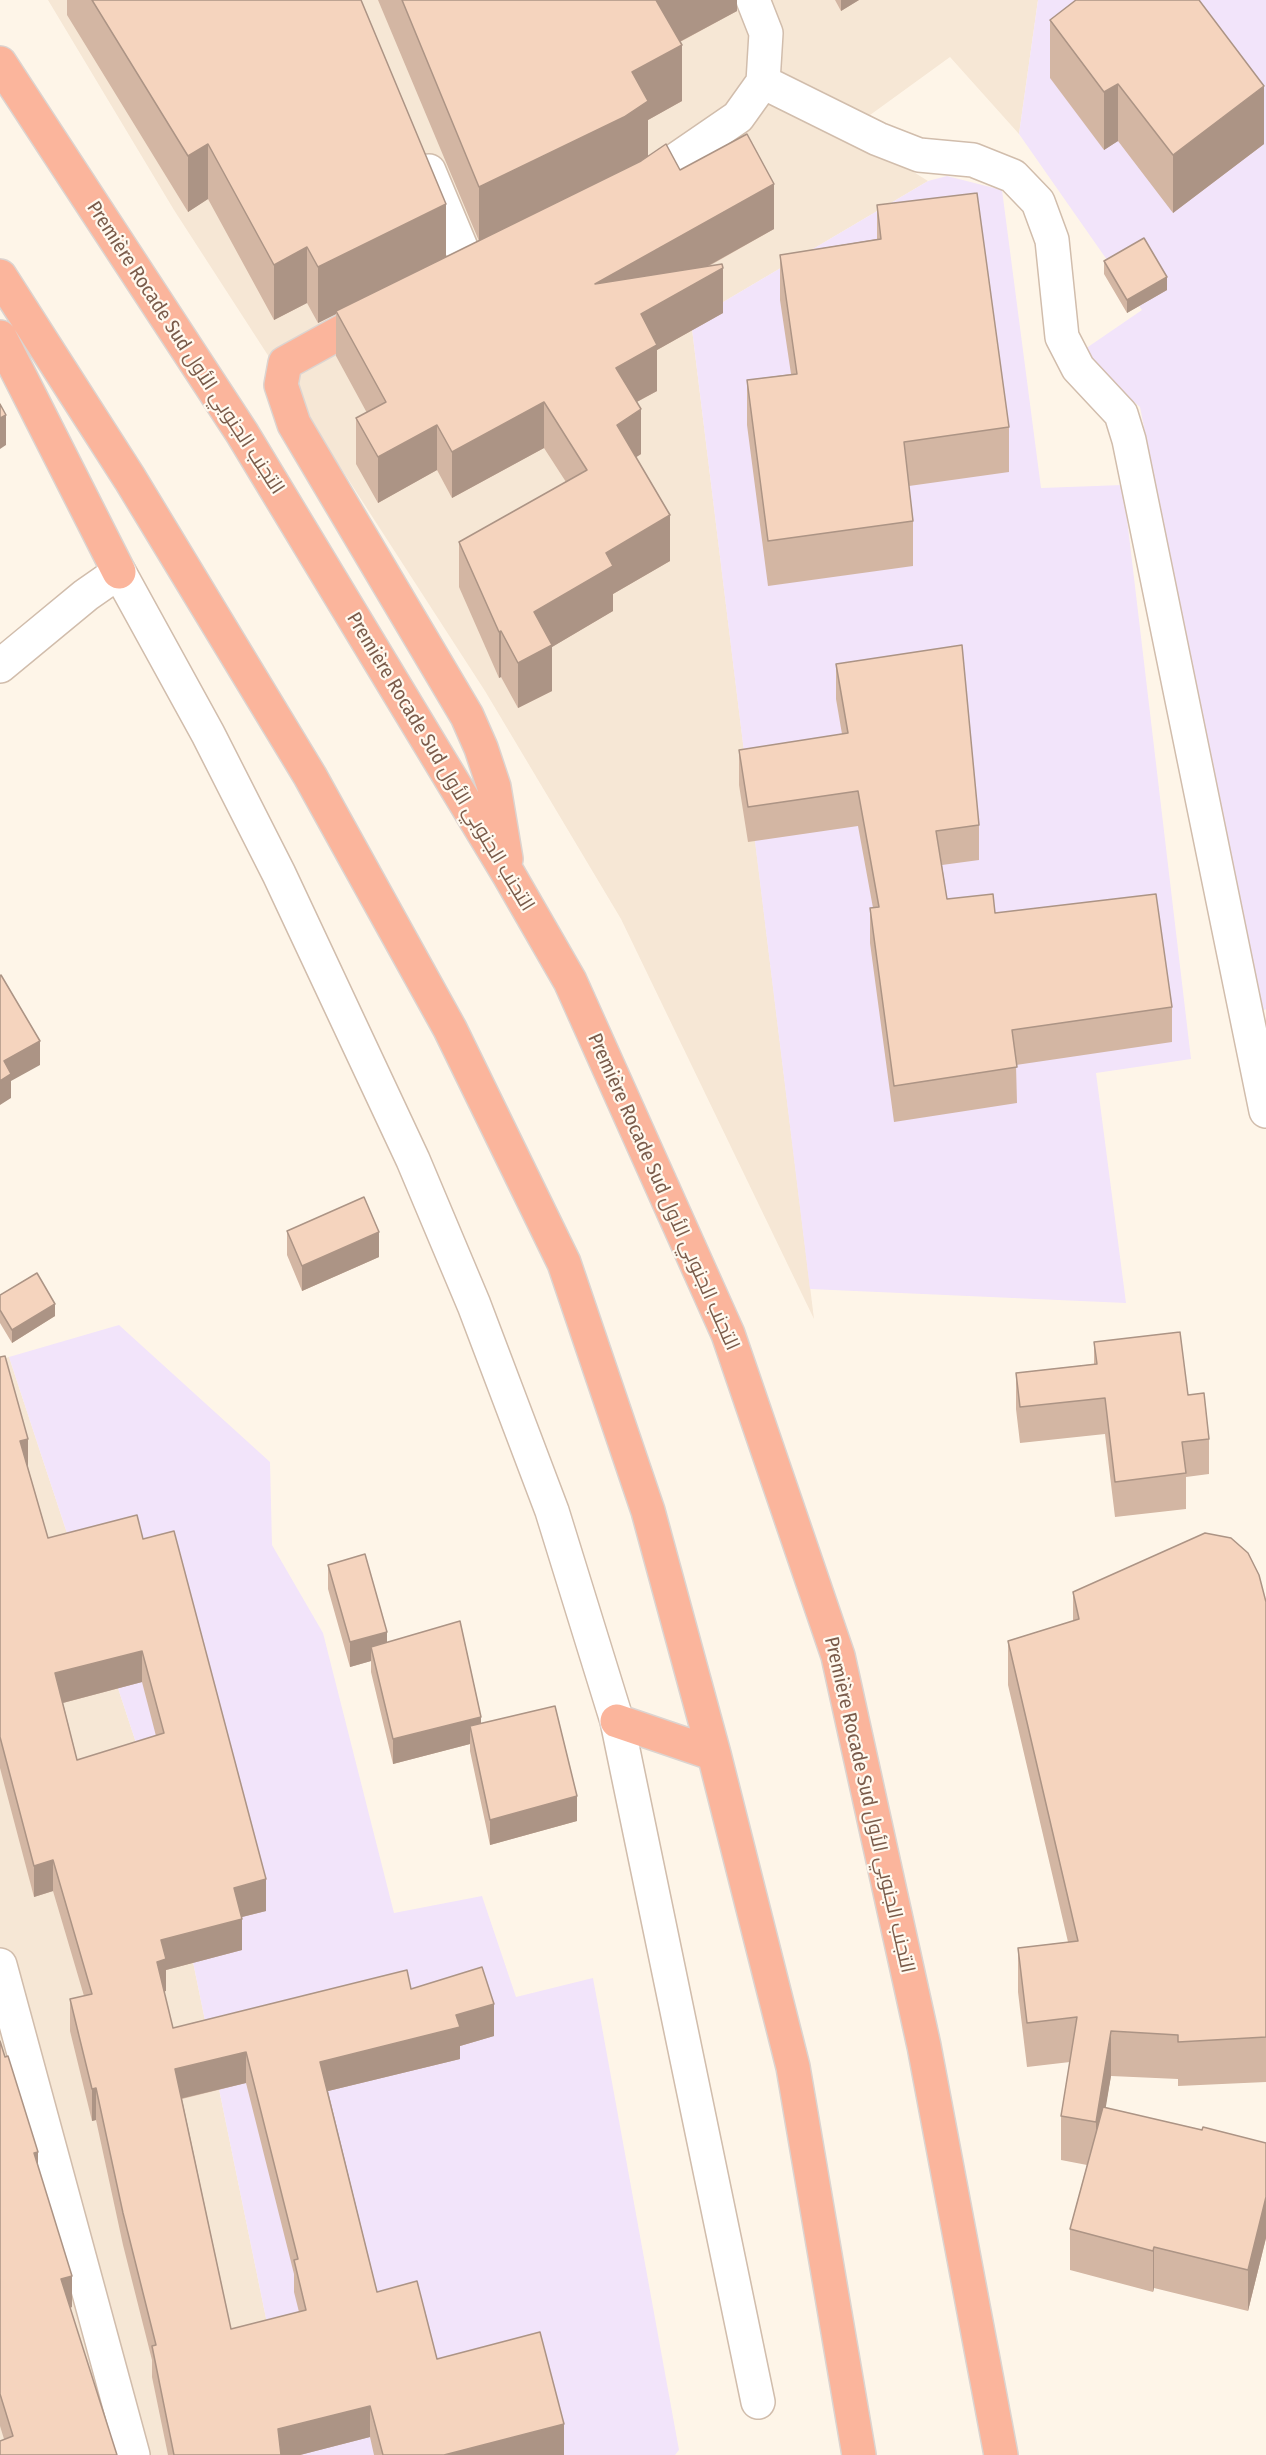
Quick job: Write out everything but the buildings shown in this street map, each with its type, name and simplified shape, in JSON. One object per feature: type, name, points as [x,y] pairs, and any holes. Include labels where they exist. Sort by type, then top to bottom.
[{"type":"highway","name":"Première Rocade Sud التجنب الجنوبي الأول","points":[[0,63],[242,433],[570,981],[728,1334],[838,1656],[924,2046],[1001,2455]]},
{"type":"highway","points":[[0,276],[130,479],[310,776],[450,1029],[564,1263],[648,1511],[714,1754],[793,2067],[859,2455]]},
{"type":"highway","points":[[362,320],[285,363],[281,385],[294,424],[468,717],[494,787],[509,876]]},
{"type":"highway","points":[[0,337],[119,572]]},
{"type":"highway","points":[[616,1721],[714,1754]]},
{"type":"street","points":[[613,199],[633,189],[738,117],[763,82],[766,33],[753,0]]},
{"type":"street","points":[[763,82],[878,139],[909,151],[920,155],[973,160],[1013,176],[1038,202],[1052,240],[1062,338],[1078,368],[1121,414],[1129,440],[1266,1112]]},
{"type":"street","points":[[416,140],[459,274],[501,254]]},
{"type":"street","points":[[0,666],[86,595],[119,572],[208,734],[279,874],[413,1160],[474,1305],[526,1439],[586,1616],[616,1721],[758,2402]]},
{"type":"street","points":[[0,1965],[133,2455]]},
{"type":"shaded area","points":[[48,0],[1038,0],[1019,134],[950,57],[848,131],[928,181],[691,321],[814,1319],[621,919],[485,691],[174,210]]},
{"type":"shaded area","points":[[1038,0],[1266,0],[1266,1009],[1260,1012],[1140,407],[1097,370],[1085,349],[1142,310],[1019,134]]},
{"type":"shaded area","points":[[947,176],[1002,190],[1041,488],[1123,485],[1191,1059],[1096,1073],[1126,1303],[810,1289],[691,321],[928,181]]},
{"type":"shaded area","points":[[119,1325],[270,1462],[272,1545],[323,1633],[394,1913],[482,1896],[516,1997],[593,1978],[679,2450],[675,2455],[294,2455],[168,1840],[9,1357]]},
{"type":"shaded area","points":[[9,1357],[168,1840],[294,2455],[0,2455],[0,1360]]}]
